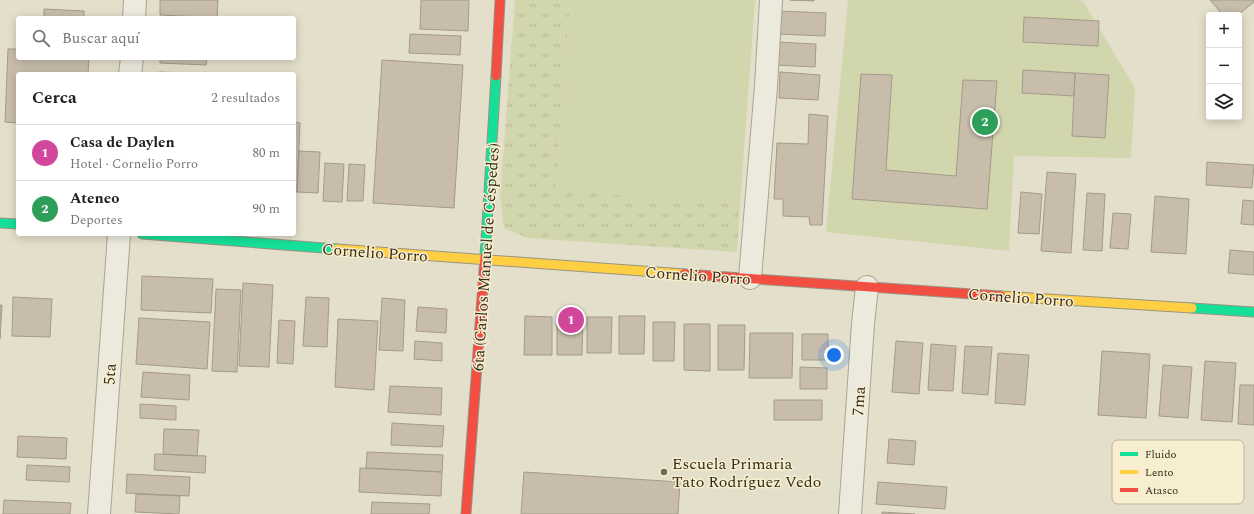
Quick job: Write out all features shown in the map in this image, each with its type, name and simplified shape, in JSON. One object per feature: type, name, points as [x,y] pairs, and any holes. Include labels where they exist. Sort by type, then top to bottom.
[{"type":"street","points":[[134,16],[135,0]]},
{"type":"street","name":"6ta (Carlos Manuel de Céspedes)","points":[[466,514],[483,297],[500,0]]},
{"type":"street","points":[[750,278],[766,86],[771,0]]},
{"type":"street","points":[[130,72],[132,60]]},
{"type":"street","points":[[0,223],[16,224]]},
{"type":"street","name":"5ta","points":[[99,514],[119,236]]},
{"type":"street","name":"Cornelio Porro","points":[[168,236],[867,287],[1254,312]]},
{"type":"street","name":"7ma","points":[[850,514],[867,287]]},
{"type":"green space","points":[[515,0],[570,0],[556,190],[740,204],[737,252],[527,238],[504,228],[500,196]]},
{"type":"green space","points":[[570,0],[755,0],[740,204],[556,191]]},
{"type":"green space","points":[[848,0],[1083,1],[1135,88],[1131,158],[1014,156],[1009,251],[826,232]]},
{"type":"building","points":[[160,0],[218,0],[217,16],[160,15]]},
{"type":"building","points":[[421,0],[469,0],[468,31],[420,29]]},
{"type":"building","points":[[790,0],[814,0],[814,1]]},
{"type":"building","points":[[1210,0],[1254,0],[1254,2],[1242,12],[1220,12]]},
{"type":"building","points":[[44,9],[84,11],[84,16],[44,16]]},
{"type":"building","points":[[779,11],[826,13],[825,36],[778,34]]},
{"type":"building","points":[[1024,17],[1099,21],[1098,46],[1023,42]]},
{"type":"building","points":[[410,34],[461,36],[460,55],[409,53]]},
{"type":"building","points":[[777,42],[816,44],[815,67],[776,65]]},
{"type":"building","points":[[8,49],[16,49],[16,60],[89,60],[88,72],[16,72],[16,123],[5,122]]},
{"type":"building","points":[[160,60],[207,60],[206,65],[160,63]]},
{"type":"building","points":[[382,60],[463,65],[454,208],[373,203]]},
{"type":"building","points":[[1023,70],[1075,73],[1074,96],[1022,93]]},
{"type":"building","points":[[780,72],[820,75],[818,100],[779,98]]},
{"type":"building","points":[[1075,73],[1109,75],[1105,138],[1072,136]]},
{"type":"building","points":[[861,74],[892,75],[886,170],[956,176],[963,80],[997,81],[987,209],[852,199]]},
{"type":"building","points":[[809,114],[828,116],[822,225],[810,225],[809,217],[783,216],[783,199],[774,199],[777,143],[808,144]]},
{"type":"building","points":[[296,122],[300,123],[296,192]]},
{"type":"building","points":[[299,151],[320,152],[318,193],[297,192]]},
{"type":"building","points":[[1207,162],[1254,165],[1252,188],[1206,185]]},
{"type":"building","points":[[325,163],[344,164],[342,202],[323,201]]},
{"type":"building","points":[[349,164],[365,165],[363,201],[347,201]]},
{"type":"building","points":[[1047,172],[1076,174],[1071,253],[1041,251]]},
{"type":"building","points":[[1021,192],[1042,194],[1039,234],[1018,233]]},
{"type":"building","points":[[1087,193],[1105,194],[1102,251],[1083,250]]},
{"type":"building","points":[[1155,196],[1189,199],[1186,254],[1151,252]]},
{"type":"building","points":[[1243,200],[1254,201],[1254,225],[1241,224]]},
{"type":"building","points":[[1113,213],[1131,214],[1128,249],[1110,248]]},
{"type":"building","points":[[1230,250],[1254,252],[1254,275],[1228,273]]},
{"type":"building","points":[[142,276],[213,279],[211,313],[141,310]]},
{"type":"building","points":[[243,283],[273,285],[269,367],[239,366]]},
{"type":"building","points":[[216,289],[241,290],[237,372],[212,371]]},
{"type":"building","points":[[13,297],[52,299],[50,337],[12,336]]},
{"type":"building","points":[[306,297],[329,298],[327,347],[303,346]]},
{"type":"building","points":[[382,298],[405,300],[403,351],[379,350]]},
{"type":"building","points":[[0,305],[2,305],[0,339]]},
{"type":"building","points":[[418,307],[447,309],[446,333],[416,331]]},
{"type":"building","points":[[525,316],[552,317],[552,355],[524,355]]},
{"type":"building","points":[[557,316],[583,316],[582,355],[557,355]]},
{"type":"building","points":[[619,316],[645,316],[644,354],[619,354]]},
{"type":"building","points":[[587,317],[612,317],[611,353],[587,353]]},
{"type":"building","points":[[139,318],[210,322],[207,369],[136,364]]},
{"type":"building","points":[[338,319],[378,321],[374,390],[335,387]]},
{"type":"building","points":[[279,320],[295,321],[293,364],[277,363]]},
{"type":"building","points":[[653,322],[675,322],[674,361],[653,361]]},
{"type":"building","points":[[684,324],[710,324],[710,371],[684,370]]},
{"type":"building","points":[[718,325],[745,325],[744,370],[718,370]]},
{"type":"building","points":[[750,333],[793,333],[792,378],[749,378]]},
{"type":"building","points":[[802,334],[828,334],[828,360],[802,360]]},
{"type":"building","points":[[415,341],[442,343],[442,361],[414,359]]},
{"type":"building","points":[[896,341],[923,343],[919,394],[892,392]]},
{"type":"building","points":[[931,344],[956,346],[953,391],[928,390]]},
{"type":"building","points":[[965,346],[992,347],[988,395],[962,393]]},
{"type":"building","points":[[1102,351],[1150,354],[1146,418],[1098,415]]},
{"type":"building","points":[[998,353],[1029,355],[1025,405],[995,403]]},
{"type":"building","points":[[1205,361],[1236,363],[1232,422],[1201,420]]},
{"type":"building","points":[[1163,365],[1192,367],[1188,418],[1159,416]]},
{"type":"building","points":[[800,367],[827,368],[827,389],[800,389]]},
{"type":"building","points":[[143,372],[190,375],[189,400],[141,397]]},
{"type":"building","points":[[1240,385],[1254,385],[1254,425],[1238,424]]},
{"type":"building","points":[[390,386],[442,388],[441,415],[388,412]]},
{"type":"building","points":[[774,400],[822,400],[822,420],[774,420]]},
{"type":"building","points":[[140,404],[176,406],[176,420],[140,418]]},
{"type":"building","points":[[392,423],[444,426],[442,447],[391,445]]},
{"type":"building","points":[[164,429],[199,430],[197,456],[163,454]]},
{"type":"building","points":[[18,436],[67,438],[66,459],[17,457]]},
{"type":"building","points":[[889,439],[916,441],[914,465],[887,463]]},
{"type":"building","points":[[367,452],[443,455],[442,472],[366,468]]},
{"type":"building","points":[[155,454],[206,456],[205,473],[154,470]]},
{"type":"building","points":[[27,465],[70,467],[69,482],[26,480]]},
{"type":"building","points":[[360,468],[442,472],[441,496],[359,492]]},
{"type":"building","points":[[524,472],[680,482],[678,514],[521,514]]},
{"type":"building","points":[[127,474],[190,477],[189,496],[126,493]]},
{"type":"building","points":[[878,482],[947,487],[945,509],[876,504]]},
{"type":"building","points":[[136,494],[180,496],[179,514],[135,512]]},
{"type":"building","points":[[4,500],[71,503],[70,514],[3,514]]},
{"type":"building","points":[[372,502],[430,504],[429,514],[371,514]]},
{"type":"building","points":[[882,512],[915,514],[882,514]]},
{"type":"traffic: fast","points":[[485,257],[496,76]]},
{"type":"traffic: fast","points":[[0,223],[16,224]]},
{"type":"traffic: fast","points":[[168,236],[337,249]]},
{"type":"traffic: fast","points":[[1192,308],[1254,312]]},
{"type":"traffic: slow","points":[[337,249],[684,274]]},
{"type":"traffic: slow","points":[[1001,296],[1192,308]]},
{"type":"traffic: jam","points":[[496,76],[500,0]]},
{"type":"traffic: jam","points":[[466,514],[485,257]]},
{"type":"traffic: jam","points":[[684,274],[1001,296]]},
{"type":"place","name":"Ateneo","points":[[985,122]]},
{"type":"place","name":"Casa de Daylen","points":[[571,320]]},
{"type":"place","name":"Escuela Primaria Tato Rodríguez Vedo","points":[[664,472]]}]
